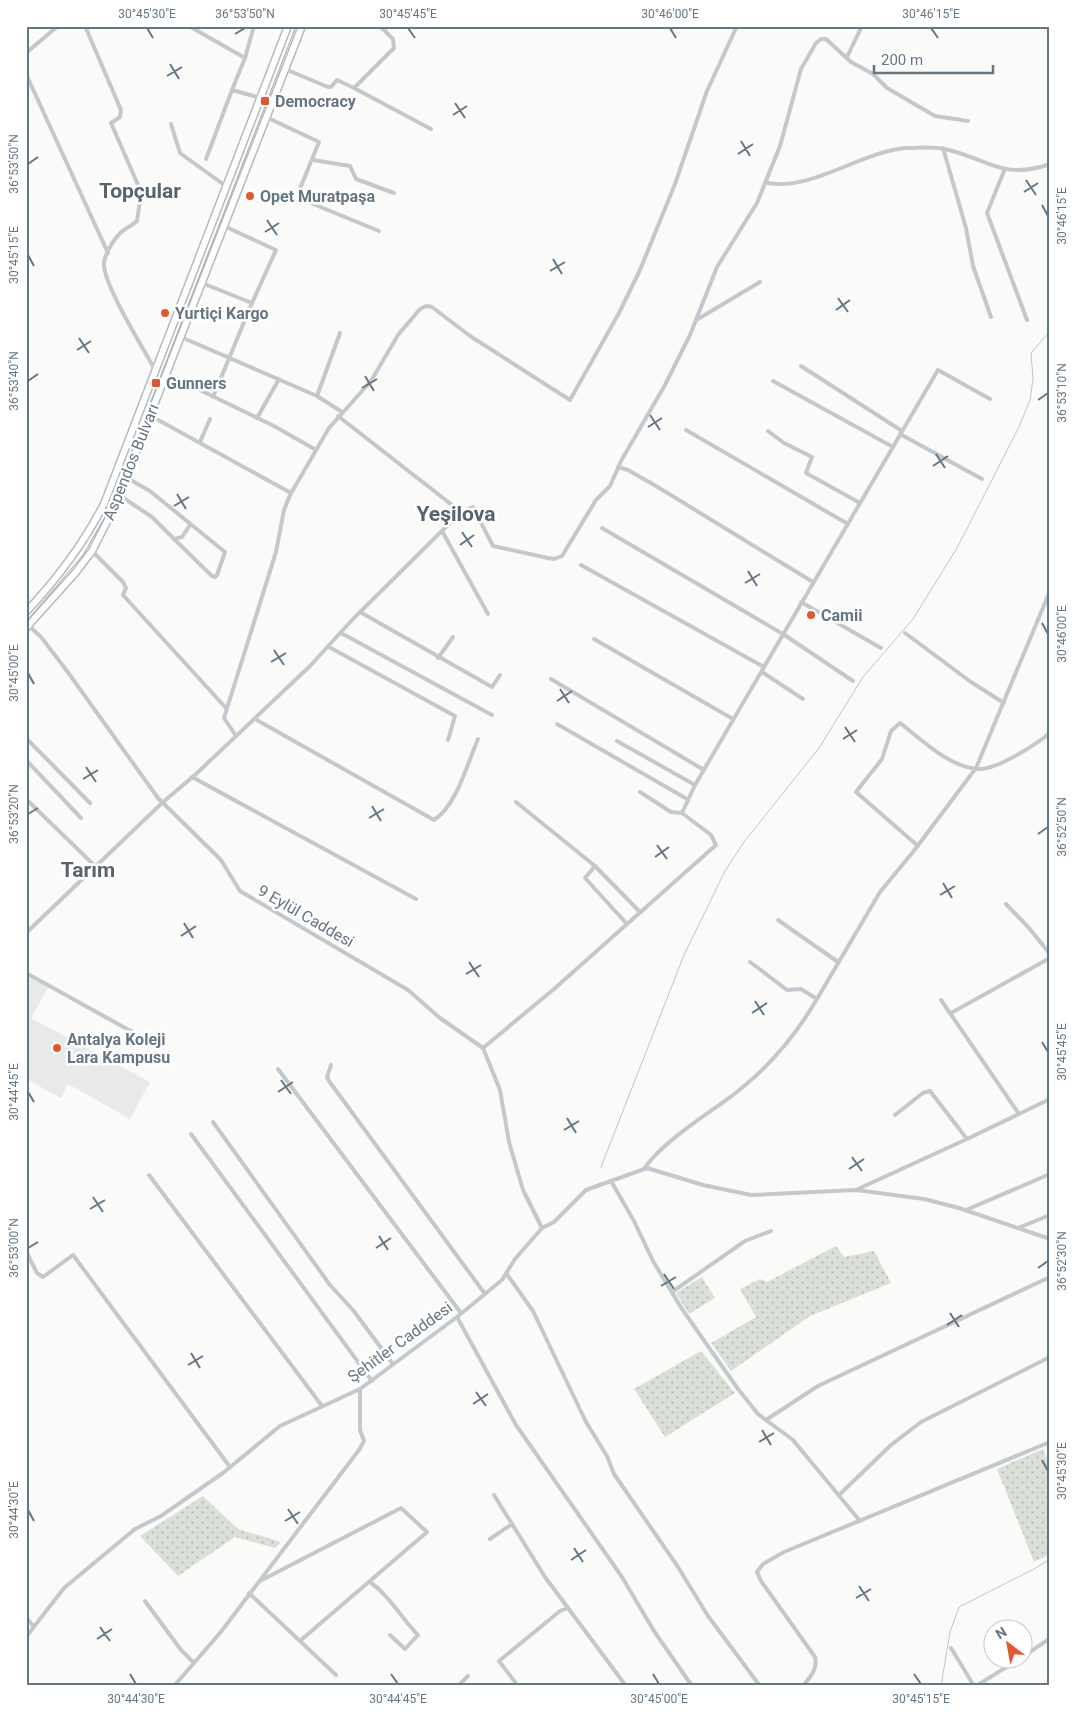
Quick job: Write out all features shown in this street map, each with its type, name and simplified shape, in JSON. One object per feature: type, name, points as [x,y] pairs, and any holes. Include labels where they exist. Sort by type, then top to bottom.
[{"type":"main road","name":"Aspendos Bulvarı","points":[[26,612],[65,568],[94,524],[114,480],[288,26]]},
{"type":"main road","name":"Aspendos Bulvarı","points":[[27,626],[76,572],[92,551],[127,478],[302,26]]},
{"type":"street","points":[[26,53],[58,26]]},
{"type":"street","points":[[85,26],[121,110],[120,117],[111,123],[140,194],[137,221],[123,230],[111,245],[104,262],[105,269],[111,287],[155,370]]},
{"type":"street","points":[[189,26],[245,58]]},
{"type":"street","points":[[206,159],[245,58],[254,26]]},
{"type":"street","points":[[354,88],[394,48],[393,39],[380,26]]},
{"type":"street","points":[[236,736],[224,718],[226,708],[240,674],[276,552],[284,510],[291,493],[338,416],[371,381],[398,335],[420,309],[426,306],[432,307],[470,336],[570,400],[620,313],[640,270],[675,184],[707,91],[737,26]]},
{"type":"street","points":[[847,58],[862,26]]},
{"type":"street","points":[[26,934],[162,803],[255,719],[461,512],[473,506],[493,546],[548,558],[559,558],[596,500],[606,492],[618,467],[665,385],[697,319],[717,267],[768,183],[786,128],[798,78],[816,43],[821,39],[826,39],[847,58],[873,74],[887,88],[935,116],[968,121]]},
{"type":"street","points":[[285,68],[328,87],[331,87],[338,80],[430,129]]},
{"type":"street","points":[[26,74],[108,253]]},
{"type":"street","points":[[232,90],[261,98]]},
{"type":"street","points":[[266,118],[319,142],[299,191],[301,199],[380,231]]},
{"type":"street","points":[[171,124],[180,152],[226,187]]},
{"type":"street","points":[[768,183],[776,184],[812,177],[890,150],[943,148],[1004,171],[1028,171],[1050,164]]},
{"type":"street","points":[[943,148],[966,228],[973,266],[991,317]]},
{"type":"street","points":[[313,160],[350,166],[356,178],[394,193]]},
{"type":"street","points":[[1004,171],[987,213],[1027,320]]},
{"type":"street","points":[[213,396],[276,250],[224,226]]},
{"type":"street","points":[[697,319],[760,282]]},
{"type":"street","points":[[202,283],[252,303]]},
{"type":"street","points":[[317,396],[340,333]]},
{"type":"street","points":[[181,337],[229,356],[317,396],[342,412]]},
{"type":"street","points":[[801,366],[901,432],[982,479]]},
{"type":"street","points":[[682,813],[687,799],[733,719],[938,370],[990,399]]},
{"type":"street","points":[[167,374],[257,418],[316,450]]},
{"type":"street","points":[[257,418],[279,379]]},
{"type":"street","points":[[773,381],[893,447]]},
{"type":"street","points":[[151,416],[291,493]]},
{"type":"street","points":[[338,416],[461,512]]},
{"type":"street","points":[[200,442],[210,419]]},
{"type":"street","points":[[686,430],[848,524]]},
{"type":"street","points":[[768,431],[812,457],[806,473],[860,503]]},
{"type":"street","points":[[618,467],[628,470],[656,486],[813,582]]},
{"type":"street","points":[[119,495],[152,517],[212,576],[217,576],[225,552],[150,491],[127,478]]},
{"type":"street","points":[[174,539],[182,537],[190,525]]},
{"type":"street","points":[[602,528],[783,634],[853,681]]},
{"type":"street","points":[[442,531],[488,614]]},
{"type":"street","points":[[92,551],[123,582],[126,588],[123,595],[226,708]]},
{"type":"street","points":[[581,565],[764,667]]},
{"type":"street","points":[[643,1169],[684,1131],[769,1064],[805,1020],[880,892],[918,846],[976,768],[1050,591]]},
{"type":"street","points":[[801,602],[881,648]]},
{"type":"street","points":[[360,612],[492,687],[500,675]]},
{"type":"street","name":"9 Eylül Caddesi","points":[[27,626],[41,637],[162,803],[221,860],[240,891],[408,990],[440,1018],[483,1048]]},
{"type":"street","points":[[341,633],[492,715]]},
{"type":"street","points":[[905,633],[971,682],[1004,703]]},
{"type":"street","points":[[438,658],[453,636]]},
{"type":"street","points":[[594,639],[733,719]]},
{"type":"street","points":[[328,647],[382,674],[455,716],[448,740]]},
{"type":"street","points":[[762,672],[803,699]]},
{"type":"street","points":[[551,679],[704,770]]},
{"type":"street","points":[[255,719],[434,820],[442,812],[462,781],[478,739]]},
{"type":"street","points":[[918,846],[856,792],[882,758],[895,726],[900,723],[929,746],[959,764],[976,768],[994,765],[1016,755],[1050,733]]},
{"type":"street","points":[[557,724],[687,799]]},
{"type":"street","points":[[26,738],[90,803]]},
{"type":"street","points":[[616,741],[695,785]]},
{"type":"street","points":[[26,760],[81,818]]},
{"type":"street","points":[[192,777],[416,899]]},
{"type":"street","points":[[542,1228],[521,1183],[509,1142],[500,1090],[483,1048],[540,1002],[716,845],[711,835],[682,813],[671,812],[640,792]]},
{"type":"street","points":[[26,799],[95,866]]},
{"type":"street","points":[[516,802],[595,866],[640,912]]},
{"type":"street","points":[[595,866],[585,878],[627,924]]},
{"type":"street","points":[[951,1013],[1050,956],[1030,928],[1006,904]]},
{"type":"street","points":[[778,920],[838,962]]},
{"type":"street","points":[[750,962],[787,990],[801,989],[817,999]]},
{"type":"street","points":[[26,973],[156,1045]]},
{"type":"street","points":[[941,1000],[1019,1114]]},
{"type":"street","points":[[331,1065],[329,1081],[485,1294]]},
{"type":"street","points":[[278,1068],[461,1313]]},
{"type":"street","points":[[895,1115],[923,1093],[930,1091],[967,1139]]},
{"type":"street","points":[[856,1190],[1050,1099]]},
{"type":"street","points":[[213,1122],[330,1285],[353,1310],[393,1364]]},
{"type":"street","points":[[191,1134],[372,1380]]},
{"type":"street","points":[[643,1169],[658,1170],[703,1184],[751,1195],[856,1190],[924,1199],[966,1210],[1050,1239]]},
{"type":"street","name":"Şehitler Cadddesi","points":[[26,1637],[64,1588],[135,1529],[161,1516],[230,1467],[280,1426],[360,1389],[457,1317],[502,1280],[542,1228],[554,1222],[586,1190],[643,1169]]},
{"type":"street","points":[[966,1210],[1050,1174]]},
{"type":"street","points":[[149,1175],[322,1406]]},
{"type":"street","points":[[611,1181],[692,1325],[738,1389],[766,1420],[793,1440],[860,1521]]},
{"type":"street","points":[[1018,1228],[1050,1215]]},
{"type":"street","points":[[672,1292],[745,1241],[771,1231]]},
{"type":"street","points":[[26,1251],[37,1274],[43,1277],[73,1255],[230,1467]]},
{"type":"street","points":[[506,1273],[533,1311],[586,1422],[607,1456],[614,1474],[678,1567],[708,1616],[760,1686]]},
{"type":"street","points":[[766,1420],[818,1386],[1050,1277]]},
{"type":"street","points":[[457,1317],[516,1425],[622,1578],[654,1631],[692,1686]]},
{"type":"street","points":[[839,1494],[891,1445],[921,1422],[1050,1357]]},
{"type":"street","points":[[174,1686],[258,1583],[288,1540],[364,1441],[360,1430],[360,1389]]},
{"type":"street","points":[[803,1686],[815,1670],[817,1664],[815,1657],[757,1572],[763,1564],[784,1552],[1050,1442]]},
{"type":"street","points":[[494,1495],[545,1578],[626,1686]]},
{"type":"street","points":[[258,1583],[401,1508],[427,1532],[301,1640]]},
{"type":"street","points":[[490,1539],[512,1524]]},
{"type":"street","points":[[370,1582],[383,1591],[408,1626],[418,1635],[405,1649],[390,1635]]},
{"type":"street","points":[[249,1594],[301,1640],[336,1675]]},
{"type":"street","points":[[145,1601],[193,1662]]},
{"type":"street","points":[[518,1686],[499,1661],[560,1611],[568,1608]]},
{"type":"street","points":[[26,1617],[34,1627]]},
{"type":"street","points":[[1034,1649],[1049,1639]]},
{"type":"street","points":[[951,1648],[975,1686],[1001,1670]]},
{"type":"street","points":[[458,1686],[468,1676]]},
{"type":"shaded area","name":"Antalya Koleji Lara Kampusu","points":[[26,974],[49,986],[31,1018],[150,1082],[130,1119],[68,1084],[61,1098],[26,1079]]},
{"type":"shaded area","points":[[836,1246],[844,1257],[874,1251],[891,1283],[810,1316],[731,1371],[711,1343],[756,1317],[740,1289],[760,1279],[767,1282]]},
{"type":"shaded area","points":[[702,1277],[715,1298],[689,1314],[676,1293]]},
{"type":"shaded area","points":[[701,1351],[735,1393],[665,1437],[634,1389]]},
{"type":"shaded area","points":[[1043,1449],[1050,1467],[1050,1554],[1034,1562],[997,1469]]},
{"type":"shaded area","points":[[203,1496],[238,1529],[281,1542],[275,1548],[235,1537],[178,1576],[140,1536]]},
{"type":"waterway","points":[[601,1167],[684,955],[725,871],[744,842],[819,748],[863,677],[913,619],[957,548],[1019,427],[1030,400],[1033,379],[1031,353],[1050,331]]},
{"type":"waterway","points":[[941,1686],[950,1632],[959,1607],[1050,1559]]},
{"type":"tram line","points":[[26,622],[83,555],[109,510],[296,26]]},
{"type":"place","name":"Democracy","points":[[265,101]]},
{"type":"place","name":"Opet Muratpaşa","points":[[250,196]]},
{"type":"place","name":"Yurtiçi Kargo","points":[[165,313]]},
{"type":"place","name":"Gunners","points":[[156,383]]},
{"type":"place","name":"Camii","points":[[811,615]]},
{"type":"place","name":"Antalya Koleji Lara Kampusu","points":[[57,1048]]},
{"type":"district","name":"Topçular","points":[[140,191]]},
{"type":"district","name":"Yeşilova","points":[[456,514]]},
{"type":"district","name":"Tarım","points":[[88,870]]}]
